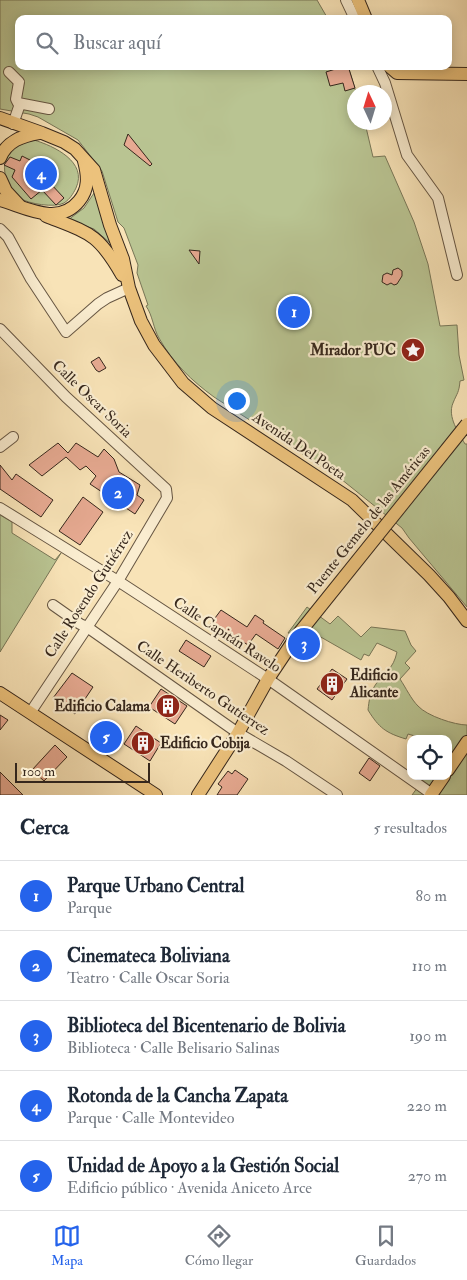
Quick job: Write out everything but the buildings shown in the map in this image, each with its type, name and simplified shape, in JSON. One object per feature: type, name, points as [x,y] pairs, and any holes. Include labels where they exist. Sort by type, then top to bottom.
[{"type":"main road","points":[[358,0],[364,15]]},
{"type":"main road","points":[[393,70],[397,73],[405,74],[467,74]]},
{"type":"main road","points":[[0,118],[13,124],[42,132]]},
{"type":"main road","points":[[0,158],[3,151],[16,140],[26,135],[42,132]]},
{"type":"main road","name":"Avenida Del Poeta","points":[[42,132],[76,149],[94,170],[110,225],[123,259],[130,288],[147,333],[183,384],[212,408],[352,500],[429,575],[467,621]]},
{"type":"main road","points":[[36,212],[53,215],[64,212],[76,205],[84,194],[87,184],[87,171],[82,156]]},
{"type":"main road","points":[[0,178],[6,191],[19,205]]},
{"type":"main road","name":"Avenida Del Poeta","points":[[0,200],[19,205],[89,233],[99,241],[110,255],[130,288]]},
{"type":"main road","name":"Puente Gemelo de las Américas","points":[[198,795],[238,733],[268,679],[296,637],[467,424]]},
{"type":"main road","points":[[0,693],[156,795]]},
{"type":"main road","points":[[452,764],[467,742]]},
{"type":"main road","points":[[433,793],[441,780]]},
{"type":"street","points":[[346,0],[353,15]]},
{"type":"street","points":[[379,70],[385,83],[407,154],[438,198],[457,275]]},
{"type":"street","points":[[9,72],[19,82],[16,101],[20,104],[49,109]]},
{"type":"street","points":[[13,124],[20,104]]},
{"type":"street","points":[[0,229],[8,237],[31,279],[66,332],[98,304],[130,288]]},
{"type":"street","name":"Calle Oscar Soria","points":[[0,329],[66,397],[166,489]]},
{"type":"street","points":[[0,433],[6,442]]},
{"type":"street","name":"Calle Rosendo Gutiérrez","points":[[30,713],[118,581],[167,498],[166,489]]},
{"type":"street","name":"Calle Capitán Ravelo","points":[[0,508],[118,581],[268,679],[433,793]]},
{"type":"street","name":"Calle Heriberto Gutierrez","points":[[53,605],[238,733],[286,761],[337,795]]},
{"type":"green space","points":[[0,0],[317,0],[326,15],[15,15],[15,70],[349,70],[354,85],[347,85],[347,130],[367,130],[373,157],[385,156],[414,222],[428,264],[440,326],[457,325],[459,355],[464,380],[460,381],[453,403],[452,414],[457,430],[465,444],[467,444],[467,607],[402,528],[341,479],[214,397],[198,385],[170,356],[157,334],[146,306],[148,305],[137,273],[138,265],[124,228],[118,222],[102,171],[78,140],[38,117],[0,109]]},
{"type":"green space","points":[[34,140],[51,146],[67,156],[77,170],[76,188],[64,203],[42,205],[29,202],[18,196],[8,183],[5,165],[9,153],[20,144]]},
{"type":"green space","points":[[94,193],[110,243],[94,229],[68,220],[84,208]]},
{"type":"green space","points":[[0,515],[12,522],[12,533],[55,560],[61,553],[0,652]]},
{"type":"green space","points":[[307,607],[330,624],[338,616],[361,637],[371,627],[405,631],[416,651],[405,663],[410,668],[400,679],[411,697],[422,710],[434,716],[449,722],[467,725],[467,795],[412,795],[423,780],[452,780],[452,735],[408,734],[406,739],[388,732],[380,726],[368,710],[372,690],[393,663],[397,652],[377,643],[369,656],[364,654],[361,660],[319,636],[288,633]]},
{"type":"place","name":"Rotonda de la Cancha Zapata","points":[[41,174]]},
{"type":"place","name":"Parque Urbano Central","points":[[294,312]]},
{"type":"place","name":"Mirador PUC","points":[[413,350]]},
{"type":"place","name":"Cinemateca Boliviana","points":[[118,493]]},
{"type":"place","name":"Biblioteca del Bicentenario de Bolivia","points":[[304,644]]},
{"type":"place","name":"Edificio Alicante","points":[[332,684]]},
{"type":"place","name":"Edificio Calama","points":[[168,706]]},
{"type":"place","name":"Unidad de Apoyo a la Gestión Social","points":[[106,737]]},
{"type":"place","name":"Edificio Cobija","points":[[143,743]]}]
